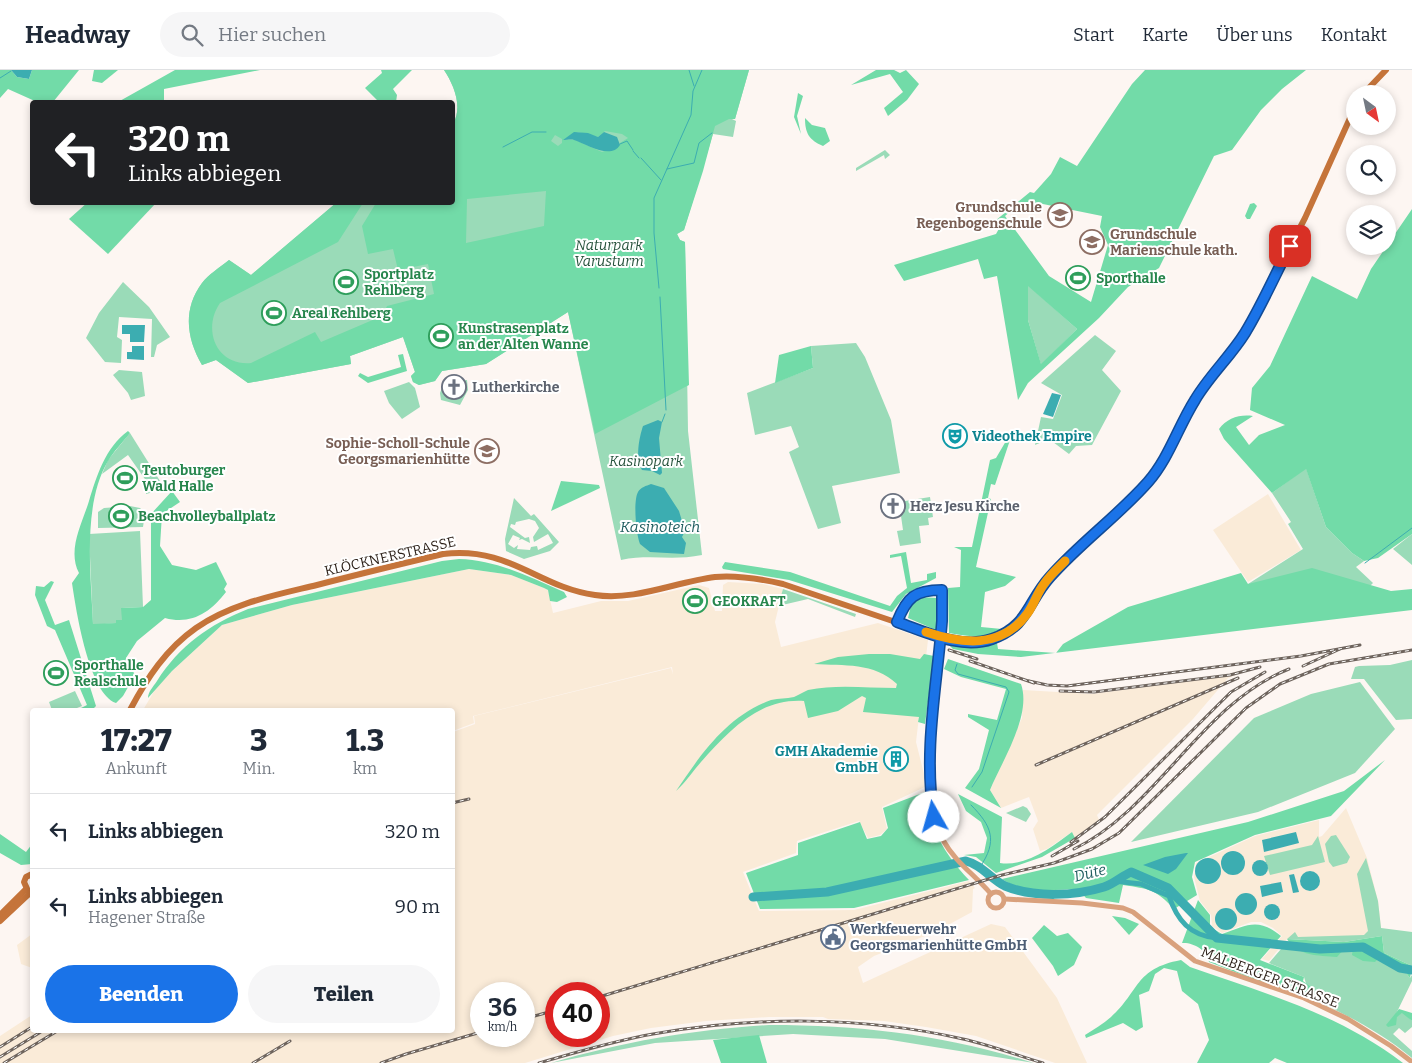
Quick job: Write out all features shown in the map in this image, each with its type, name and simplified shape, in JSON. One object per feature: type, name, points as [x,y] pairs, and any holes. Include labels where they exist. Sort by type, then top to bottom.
[{"type":"main road","points":[[1372,85],[1386,70]]},
{"type":"main road","name":"KLÖCKNERSTRASSE","points":[[131,708],[164,656],[190,632],[220,614],[265,598],[443,554],[460,552],[495,557],[573,590],[596,596],[624,595],[715,577],[760,579],[783,584],[951,640],[966,642],[983,641],[997,637],[1015,627],[1027,614],[1050,577],[1137,494],[1156,472],[1198,395],[1244,333],[1316,195],[1346,127]]},
{"type":"main road","points":[[897,622],[903,608],[912,597],[929,590],[942,590]]},
{"type":"main road","points":[[30,875],[25,879],[30,891]]},
{"type":"main road","points":[[0,915],[30,891]]},
{"type":"main road","points":[[0,921],[30,891]]},
{"type":"street","points":[[942,590],[937,685],[930,743],[934,817],[955,858],[991,894]]},
{"type":"street","points":[[1000,893],[1004,899],[1002,906],[992,908],[988,901],[991,894],[1000,893]]},
{"type":"street","name":"MALBERGER STRASSE","points":[[1004,899],[1082,903],[1123,908],[1133,912],[1195,961],[1304,998],[1348,1019],[1391,1046],[1412,1062]]},
{"type":"shaded area","points":[[1268,494],[1301,550],[1248,582],[1213,530]]},
{"type":"shaded area","points":[[469,569],[511,575],[548,590],[553,613],[601,601],[628,601],[699,585],[709,588],[715,611],[722,611],[723,585],[728,582],[763,584],[783,589],[775,622],[781,647],[878,623],[928,640],[916,742],[927,786],[882,807],[887,829],[880,835],[868,838],[859,821],[797,841],[796,853],[743,872],[759,911],[854,910],[969,881],[975,888],[973,889],[972,912],[935,932],[874,956],[858,967],[863,983],[991,924],[1005,927],[1057,998],[1087,1063],[1055,1063],[976,1036],[926,1027],[884,1021],[828,1019],[823,1017],[769,1017],[706,1021],[651,1028],[610,1037],[610,982],[545,982],[545,1047],[577,1047],[525,1063],[0,1063],[0,1036],[30,1016],[30,1033],[455,1033],[455,731],[475,724],[474,716],[671,668],[673,674],[672,667],[473,716],[474,723],[455,730],[455,708],[144,708],[156,688],[222,625],[292,605]]},
{"type":"shaded area","points":[[1236,675],[1228,678],[1193,719],[1097,815],[1099,820],[1075,838],[1072,832],[1047,849],[1040,851],[1033,829],[1038,821],[1029,797],[1001,808],[990,790],[1022,718],[1023,690],[1092,694]]},
{"type":"shaded area","points":[[1346,808],[1367,858],[1378,901],[1382,936],[1287,939],[1269,961],[1262,959],[1282,936],[1273,928],[1261,922],[1251,922],[1222,933],[1212,926],[1211,915],[1200,901],[1194,877],[1196,863],[1255,836],[1319,820],[1319,837],[1322,836]]},
{"type":"shaded area","points":[[30,935],[30,967],[21,964],[17,945]]},
{"type":"green space","points":[[0,70],[11,70],[17,77],[29,79],[32,70],[79,70],[55,100],[33,100],[8,89],[0,98]]},
{"type":"green space","points":[[94,70],[118,70],[102,83],[92,81]]},
{"type":"green space","points":[[175,70],[260,70],[164,89],[164,100],[122,100]]},
{"type":"green space","points":[[381,70],[412,70],[393,89],[397,95],[396,100],[377,100],[365,88],[382,73]]},
{"type":"green space","name":"Naturpark Varusturm","points":[[444,70],[749,70],[735,119],[732,119],[736,121],[733,137],[713,134],[684,230],[677,234],[680,240],[685,242],[688,431],[702,555],[621,560],[568,312],[486,364],[442,371],[435,381],[419,385],[413,382],[411,376],[415,372],[403,337],[350,356],[351,364],[248,383],[216,360],[202,365],[190,335],[189,314],[191,304],[202,283],[229,260],[251,275],[334,205],[455,205],[455,119],[457,103],[451,82]]},
{"type":"green space","name":"Naturpark Varusturm","points":[[444,70],[749,70],[735,119],[729,119],[715,126],[684,230],[677,234],[680,240],[685,242],[689,385],[595,434],[568,312],[486,364],[442,371],[435,381],[419,385],[413,382],[411,376],[415,372],[403,337],[350,356],[351,364],[248,383],[216,360],[202,365],[190,335],[189,314],[191,304],[202,283],[229,260],[251,275],[334,205],[362,205],[338,242],[220,303],[212,324],[216,344],[221,352],[229,359],[251,363],[315,332],[321,342],[382,316],[387,306],[434,294],[428,264],[398,270],[393,249],[368,254],[362,226],[375,205],[455,205],[455,119],[457,103],[454,89]],"holes":[[[605,131],[622,134],[628,138],[620,143],[619,146],[602,152],[575,140],[563,140],[578,132],[598,137]],[[555,135],[562,139],[562,143],[558,146],[551,141]],[[546,191],[544,226],[466,243],[467,199]]]},
{"type":"green space","points":[[876,70],[894,70],[900,73],[906,70],[919,84],[907,100],[888,116],[884,108],[903,92],[890,74],[851,85]]},
{"type":"green space","points":[[1145,70],[1306,70],[1282,89],[1261,110],[1232,150],[1214,156],[1159,268],[1128,287],[1099,318],[1028,383],[1018,400],[997,276],[984,279],[978,259],[904,281],[894,265],[996,234],[1001,225],[995,221],[1030,192],[1034,193],[1051,174],[1060,157],[1077,166],[1132,84]],"holes":[[[1038,203],[1102,216],[1100,227],[1108,245],[1091,302],[1049,276],[1005,216],[1019,204],[1033,205]],[[1028,286],[1077,329],[1041,364],[1028,320]]]},
{"type":"green space","points":[[798,93],[803,96],[797,116],[801,134],[794,117]]},
{"type":"green space","points":[[805,118],[812,125],[825,128],[830,141],[823,146],[814,141],[807,132]]},
{"type":"green space","points":[[885,150],[890,155],[885,159],[884,155],[856,171],[856,168]]},
{"type":"green space","points":[[1254,203],[1257,206],[1250,219],[1247,219],[1245,216],[1250,204]]},
{"type":"green space","points":[[85,205],[154,205],[108,254],[69,219]]},
{"type":"green space","points":[[1412,209],[1412,534],[1378,558],[1364,561],[1352,553],[1326,527],[1306,469],[1272,493],[1224,439],[1219,429],[1226,422],[1234,418],[1253,416],[1236,427],[1249,445],[1259,435],[1285,425],[1250,410],[1252,388],[1270,366],[1312,276],[1357,299],[1371,269],[1381,255],[1396,255],[1396,232]]},
{"type":"green space","points":[[123,282],[149,307],[170,337],[157,345],[154,357],[151,357],[152,319],[119,317],[117,337],[122,340],[121,363],[105,362],[86,338],[99,313]]},
{"type":"green space","points":[[1028,285],[1077,329],[1041,365],[1028,320]]},
{"type":"green space","points":[[1095,335],[1116,351],[1102,370],[1121,391],[1092,445],[1076,446],[1069,454],[1049,439],[1035,445],[1041,417],[1053,419],[1062,395],[1041,383]]},
{"type":"green space","points":[[856,343],[865,357],[891,420],[900,473],[832,486],[841,523],[818,529],[789,452],[799,447],[791,426],[755,435],[747,393],[813,368],[811,346]]},
{"type":"green space","points":[[811,346],[813,368],[775,383],[779,355]]},
{"type":"green space","points":[[403,354],[407,371],[368,383],[358,376],[360,373],[368,377],[401,367],[398,355]]},
{"type":"green space","points":[[119,370],[142,372],[145,396],[131,400],[128,393],[113,375]]},
{"type":"green space","points":[[467,380],[468,390],[460,405],[441,400],[440,393],[444,382],[447,382],[447,386],[444,387],[445,391],[448,390],[449,393],[463,389],[461,381]]},
{"type":"green space","points":[[409,382],[415,388],[420,407],[402,419],[389,403],[384,391]]},
{"type":"green space","points":[[128,431],[130,433],[108,461],[94,498],[90,541],[93,624],[116,623],[116,620],[122,620],[121,608],[143,607],[151,600],[151,514],[172,491],[180,502],[162,514],[160,546],[172,565],[196,570],[216,562],[227,584],[224,589],[226,592],[207,611],[199,616],[183,620],[165,618],[137,641],[126,658],[135,675],[123,696],[116,703],[107,696],[98,684],[91,668],[85,650],[72,583],[79,573],[75,555],[77,537],[95,481],[113,445]]},
{"type":"green space","points":[[130,433],[165,489],[146,494],[147,482],[128,455],[102,474],[108,460]]},
{"type":"green space","points":[[1010,440],[995,485],[991,484],[988,498],[991,499],[976,567],[1016,577],[1005,586],[985,592],[981,627],[1002,629],[983,636],[949,633],[948,588],[960,587],[961,550],[954,547],[972,547],[990,460],[996,458],[1006,441]]},
{"type":"green space","points":[[1306,468],[1326,527],[1352,553],[1364,561],[1356,567],[1373,583],[1371,585],[1248,584],[1303,549],[1288,524],[1291,522],[1272,493]]},
{"type":"green space","points":[[561,481],[599,485],[600,488],[551,511]]},
{"type":"green space","points":[[930,497],[933,517],[928,518],[929,525],[919,526],[921,543],[900,546],[897,531],[903,530],[899,502]]},
{"type":"green space","points":[[514,498],[531,516],[534,514],[559,542],[550,551],[524,559],[506,551],[505,539]],"holes":[[[529,519],[535,521],[539,528],[533,537],[534,542],[548,534],[553,543],[538,550],[537,546],[531,547],[530,550],[517,549],[518,545],[514,548],[508,544],[513,535],[520,538],[519,540],[522,539],[530,543],[529,537],[525,538],[510,527],[511,524],[515,525],[516,522]]]},
{"type":"green space","name":"Beachvolleyballplatz","points":[[130,506],[140,508],[145,513],[143,527],[98,528],[98,512],[104,508]]},
{"type":"green space","points":[[140,531],[143,607],[122,608],[122,620],[116,623],[93,625],[89,534]]},
{"type":"green space","points":[[1412,534],[1412,565],[1393,549]]},
{"type":"green space","points":[[906,552],[911,583],[927,580],[927,574],[936,572],[936,578],[906,594],[892,612],[789,580],[723,569],[722,567],[725,562],[790,572],[890,606],[897,596],[907,588],[901,556],[890,558],[890,555]]},
{"type":"green space","points":[[459,559],[487,562],[513,570],[564,592],[567,597],[557,602],[550,601],[548,590],[544,588],[511,575],[469,569],[292,605],[222,625],[172,671],[148,698],[151,690],[166,668],[185,647],[208,629],[234,615],[248,609],[442,561]]},
{"type":"green space","points":[[1312,568],[1391,591],[1412,589],[1412,610],[1056,653],[1063,644],[1128,607],[1241,573],[1248,584]]},
{"type":"green space","points":[[51,581],[54,582],[45,600],[55,625],[69,620],[96,706],[94,708],[81,708],[87,705],[55,630],[47,626],[35,595],[36,586],[44,587]]},
{"type":"green space","points":[[783,589],[856,614],[855,617],[808,599],[778,606]]},
{"type":"green space","points":[[920,597],[937,598],[936,630],[908,618],[911,605]]},
{"type":"green space","points":[[997,643],[998,649],[1055,653],[1021,657],[978,654],[953,649],[950,646],[981,647]]},
{"type":"green space","points":[[890,654],[920,659],[924,654],[934,656],[925,724],[918,722],[919,717],[863,712],[866,698],[862,696],[838,711],[808,718],[804,701],[788,701],[773,705],[759,711],[734,728],[676,791],[695,763],[716,738],[728,726],[755,707],[771,700],[794,697],[808,690],[819,688],[896,688],[897,684],[888,677],[869,669],[847,665],[814,664],[838,657]]},
{"type":"green space","points":[[948,659],[1021,684],[1023,696],[1019,724],[990,790],[1001,808],[965,788],[979,769],[989,730],[968,717],[968,714],[997,720],[1006,689],[961,677],[944,669]]},
{"type":"green space","points":[[1412,660],[1412,719],[1396,720],[1364,679],[1351,679],[1355,667],[1390,665]]},
{"type":"green space","points":[[1360,682],[1395,729],[1355,773],[1258,812],[1131,842],[1254,718],[1311,694]]},
{"type":"green space","points":[[75,691],[82,706],[77,708],[51,708],[49,702]]},
{"type":"green space","points":[[1385,760],[1331,816],[1255,835],[1195,862],[1192,877],[1197,895],[1174,909],[1162,897],[1152,891],[1123,885],[1119,903],[1086,898],[1078,889],[1029,889],[1011,884],[1002,879],[1248,822],[1344,791]]},
{"type":"green space","points":[[925,792],[931,818],[945,850],[969,880],[854,908],[760,909],[746,873],[798,855],[798,843],[860,822],[867,839],[881,836],[888,828],[883,808]]},
{"type":"green space","points":[[958,794],[1002,817],[1000,863],[1019,862],[1029,859],[1072,832],[1075,838],[1042,857],[996,873],[976,857],[964,855],[984,853],[987,838],[981,822],[966,811]]},
{"type":"green space","points":[[1023,806],[1031,814],[1026,822],[1006,813]]},
{"type":"green space","points":[[0,834],[26,852],[30,847],[30,864],[21,865],[0,853]]},
{"type":"green space","points":[[1336,835],[1350,857],[1347,863],[1333,867],[1329,862],[1325,844],[1331,836]]},
{"type":"green space","points":[[1318,836],[1325,862],[1270,875],[1264,856],[1312,845]]},
{"type":"green space","points":[[1366,858],[1378,901],[1381,928],[1412,932],[1412,966],[1384,953],[1382,936],[1344,942],[1287,939],[1295,932],[1298,937],[1364,935],[1368,931],[1357,874]]},
{"type":"green space","points":[[1198,900],[1210,915],[1210,927],[1222,934],[1252,924],[1266,926],[1281,936],[1260,960],[1304,977],[1303,981],[1311,987],[1309,993],[1266,984],[1209,962],[1202,950],[1191,944],[1182,943]]},
{"type":"green space","points":[[1112,916],[1125,918],[1139,924],[1129,935]]},
{"type":"green space","points":[[1044,925],[1057,936],[1068,933],[1082,947],[1074,965],[1058,976],[1053,966],[1032,938]]},
{"type":"green space","points":[[1382,936],[1384,953],[1412,966],[1410,978],[1406,973],[1400,972],[1379,958],[1375,962],[1363,961],[1352,955],[1353,947],[1344,949],[1337,957],[1316,955],[1297,949],[1287,939],[1344,942]]},
{"type":"green space","points":[[1288,941],[1293,948],[1344,949],[1353,947],[1393,965],[1400,972],[1406,973],[1410,978],[1412,975],[1412,981],[1395,1016],[1395,1021],[1397,1016],[1403,1012],[1412,1021],[1412,1027],[1405,1033],[1399,1028],[1393,1034],[1412,1051],[1412,1058],[1371,1029],[1295,991],[1309,993],[1304,977],[1269,963]]},
{"type":"green space","points":[[1181,960],[1190,967],[1301,1006],[1327,1018],[1353,1031],[1403,1063],[1287,1063],[1275,1058],[1269,1063],[1197,1063],[1209,1040],[1198,1004],[1182,991],[1177,971],[1164,968],[1155,974],[1149,991],[1139,995],[1143,1027],[1136,1031],[1123,1023],[1086,1038],[1085,1035],[1108,1020],[1146,975],[1154,969]]},
{"type":"green space","points":[[1399,1009],[1412,1013],[1412,1021],[1402,1013],[1397,1017],[1396,1025],[1388,1027],[1386,1025]]},
{"type":"green space","points":[[769,1025],[838,1027],[903,1034],[968,1045],[1034,1063],[885,1039],[793,1034],[655,1043],[551,1063],[606,1048],[686,1033]]},
{"type":"green space","points":[[759,1035],[767,1063],[721,1063],[713,1040]]},
{"type":"water","points":[[11,70],[32,70],[29,79],[17,77]]},
{"type":"water","points":[[574,132],[588,133],[598,137],[604,132],[617,137],[620,145],[611,151],[605,151],[573,140],[563,140]]},
{"type":"water","points":[[122,325],[145,325],[144,342],[130,342],[130,334],[122,334]]},
{"type":"water","points":[[132,346],[144,346],[144,360],[127,359],[127,352],[132,352]]},
{"type":"water","points":[[1052,393],[1061,395],[1053,417],[1043,414]]},
{"type":"water","points":[[658,420],[662,422],[659,438],[662,473],[660,475],[652,471],[642,470],[638,454],[643,426]]},
{"type":"water","name":"Kasinoteich","points":[[651,484],[664,488],[679,511],[685,531],[682,537],[686,543],[684,554],[650,552],[640,544],[637,533],[636,496],[641,489]]},
{"type":"water","points":[[1296,832],[1299,843],[1264,852],[1262,840]]},
{"type":"water","points":[[1233,851],[1242,854],[1245,863],[1242,872],[1233,875],[1224,872],[1221,863],[1224,854]]},
{"type":"water","points":[[1188,853],[1176,869],[1168,874],[1143,865],[1165,857]]},
{"type":"water","points":[[1208,858],[1217,862],[1221,871],[1217,880],[1208,884],[1199,880],[1195,871],[1199,862]]},
{"type":"water","points":[[1260,860],[1268,868],[1260,876],[1252,868]]},
{"type":"water","points":[[1310,871],[1317,874],[1320,881],[1317,888],[1310,891],[1303,888],[1300,881],[1303,874]]},
{"type":"water","points":[[1294,874],[1299,892],[1293,893],[1289,875]]},
{"type":"water","points":[[1281,882],[1283,892],[1262,897],[1260,886]]},
{"type":"water","points":[[1246,893],[1254,896],[1257,904],[1254,912],[1246,915],[1238,912],[1235,904],[1238,896]]},
{"type":"water","points":[[1269,904],[1275,904],[1280,909],[1278,918],[1269,920],[1264,915],[1264,909]]},
{"type":"water","points":[[1226,908],[1234,911],[1237,919],[1234,927],[1226,930],[1218,927],[1215,919],[1218,911]]},
{"type":"waterway","points":[[689,70],[694,86]]},
{"type":"waterway","points":[[659,288],[654,233],[654,198],[691,115],[693,91],[702,70]]},
{"type":"waterway","points":[[0,78],[11,71]]},
{"type":"waterway","points":[[503,147],[532,132],[546,132]]},
{"type":"waterway","points":[[667,169],[694,163],[699,143],[712,133]]},
{"type":"waterway","points":[[620,144],[627,141],[633,150]]},
{"type":"waterway","points":[[633,151],[639,158]]},
{"type":"waterway","points":[[641,158],[661,180]]},
{"type":"waterway","points":[[660,297],[666,410]]},
{"type":"waterway","points":[[662,422],[665,414]]},
{"type":"waterway","points":[[1365,563],[1412,528]]},
{"type":"waterway","points":[[957,664],[955,670],[958,674],[1006,687],[1009,692],[982,772],[972,787]]},
{"type":"waterway","points":[[971,805],[984,820],[990,834],[989,849],[980,867]]},
{"type":"waterway","name":"Düte","points":[[753,897],[827,892],[966,861],[977,866],[1005,886],[1016,890],[1041,894],[1068,894],[1093,890],[1108,886],[1131,872],[1168,888],[1217,938],[1320,949],[1363,947],[1400,968],[1412,970]]},
{"type":"waterway","points":[[1114,881],[1141,884],[1169,896],[1176,912],[1186,925],[1199,934],[1217,938]]},
{"type":"railway","points":[[1029,681],[1047,685],[1067,686],[1301,656],[1360,645]]},
{"type":"railway","points":[[1303,666],[1340,649]]},
{"type":"railway","points":[[949,650],[977,659]]},
{"type":"railway","points":[[610,994],[1002,875],[1054,863],[1092,849],[1119,833],[1246,708],[1280,684],[1329,664],[1412,650]]},
{"type":"railway","points":[[970,661],[1034,683]]},
{"type":"railway","points":[[1060,691],[1094,692],[1230,675],[1260,667]]},
{"type":"railway","points":[[1074,849],[1104,831],[1130,809],[1230,706],[1258,685],[1289,669]]},
{"type":"railway","points":[[1071,842],[1105,817],[1231,692],[1265,672]]},
{"type":"railway","points":[[1036,765],[1238,678]]},
{"type":"railway","points":[[455,802],[469,799]]},
{"type":"railway","points":[[1052,856],[1078,841]]},
{"type":"railway","points":[[535,1016],[545,1013]]},
{"type":"railway","points":[[539,1063],[610,1043],[691,1028],[730,1024],[808,1021],[887,1026],[925,1031],[973,1041],[1043,1063]]},
{"type":"railway","points":[[0,1047],[30,1028]]},
{"type":"railway","points":[[0,1057],[39,1033]]},
{"type":"railway","points":[[4,1063],[54,1033]]},
{"type":"railway","points":[[381,1063],[470,1035]]},
{"type":"railway","points":[[253,1063],[290,1041]]},
{"type":"slow traffic","points":[[926,632],[951,640],[966,642],[990,640],[1005,633],[1015,627],[1027,614],[1044,584],[1065,561]]},
{"type":"place","name":"Grundschule Regenbogenschule","points":[[1060,215]]},
{"type":"place","name":"Grundschule Marienschule kath.","points":[[1092,242]]},
{"type":"place","name":"Sporthalle","points":[[1078,278]]},
{"type":"place","name":"Sportplatz Rehlberg","points":[[346,282]]},
{"type":"place","name":"Areal Rehlberg","points":[[274,313]]},
{"type":"place","name":"Kunstrasenplatz an der Alten Wanne","points":[[441,336]]},
{"type":"place","name":"Lutherkirche","points":[[454,387]]},
{"type":"place","name":"Videothek Empire","points":[[955,436]]},
{"type":"place","name":"Sophie-Scholl-Schule Georgsmarienhütte","points":[[487,451]]},
{"type":"place","name":"Teutoburger Wald Halle","points":[[125,478]]},
{"type":"place","name":"Herz Jesu Kirche","points":[[893,506]]},
{"type":"place","name":"Beachvolleyballplatz","points":[[121,516]]},
{"type":"place","name":"GEOKRAFT","points":[[695,601]]},
{"type":"place","name":"Sporthalle Realschule","points":[[56,673]]},
{"type":"place","name":"GMH Akademie GmbH","points":[[896,759]]},
{"type":"place","name":"Werkfeuerwehr Georgsmarienhütte GmbH","points":[[833,937]]},
{"type":"route","points":[[934,817],[930,743],[935,705],[937,685],[941,637],[942,590],[924,591],[907,601],[897,622],[934,635],[951,640],[966,642],[990,640],[1015,627],[1027,614],[1040,590],[1050,577],[1137,494],[1156,472],[1198,395],[1244,333],[1290,246]]},
{"type":"park label","name":"Kasinopark","points":[[646,461]]}]
